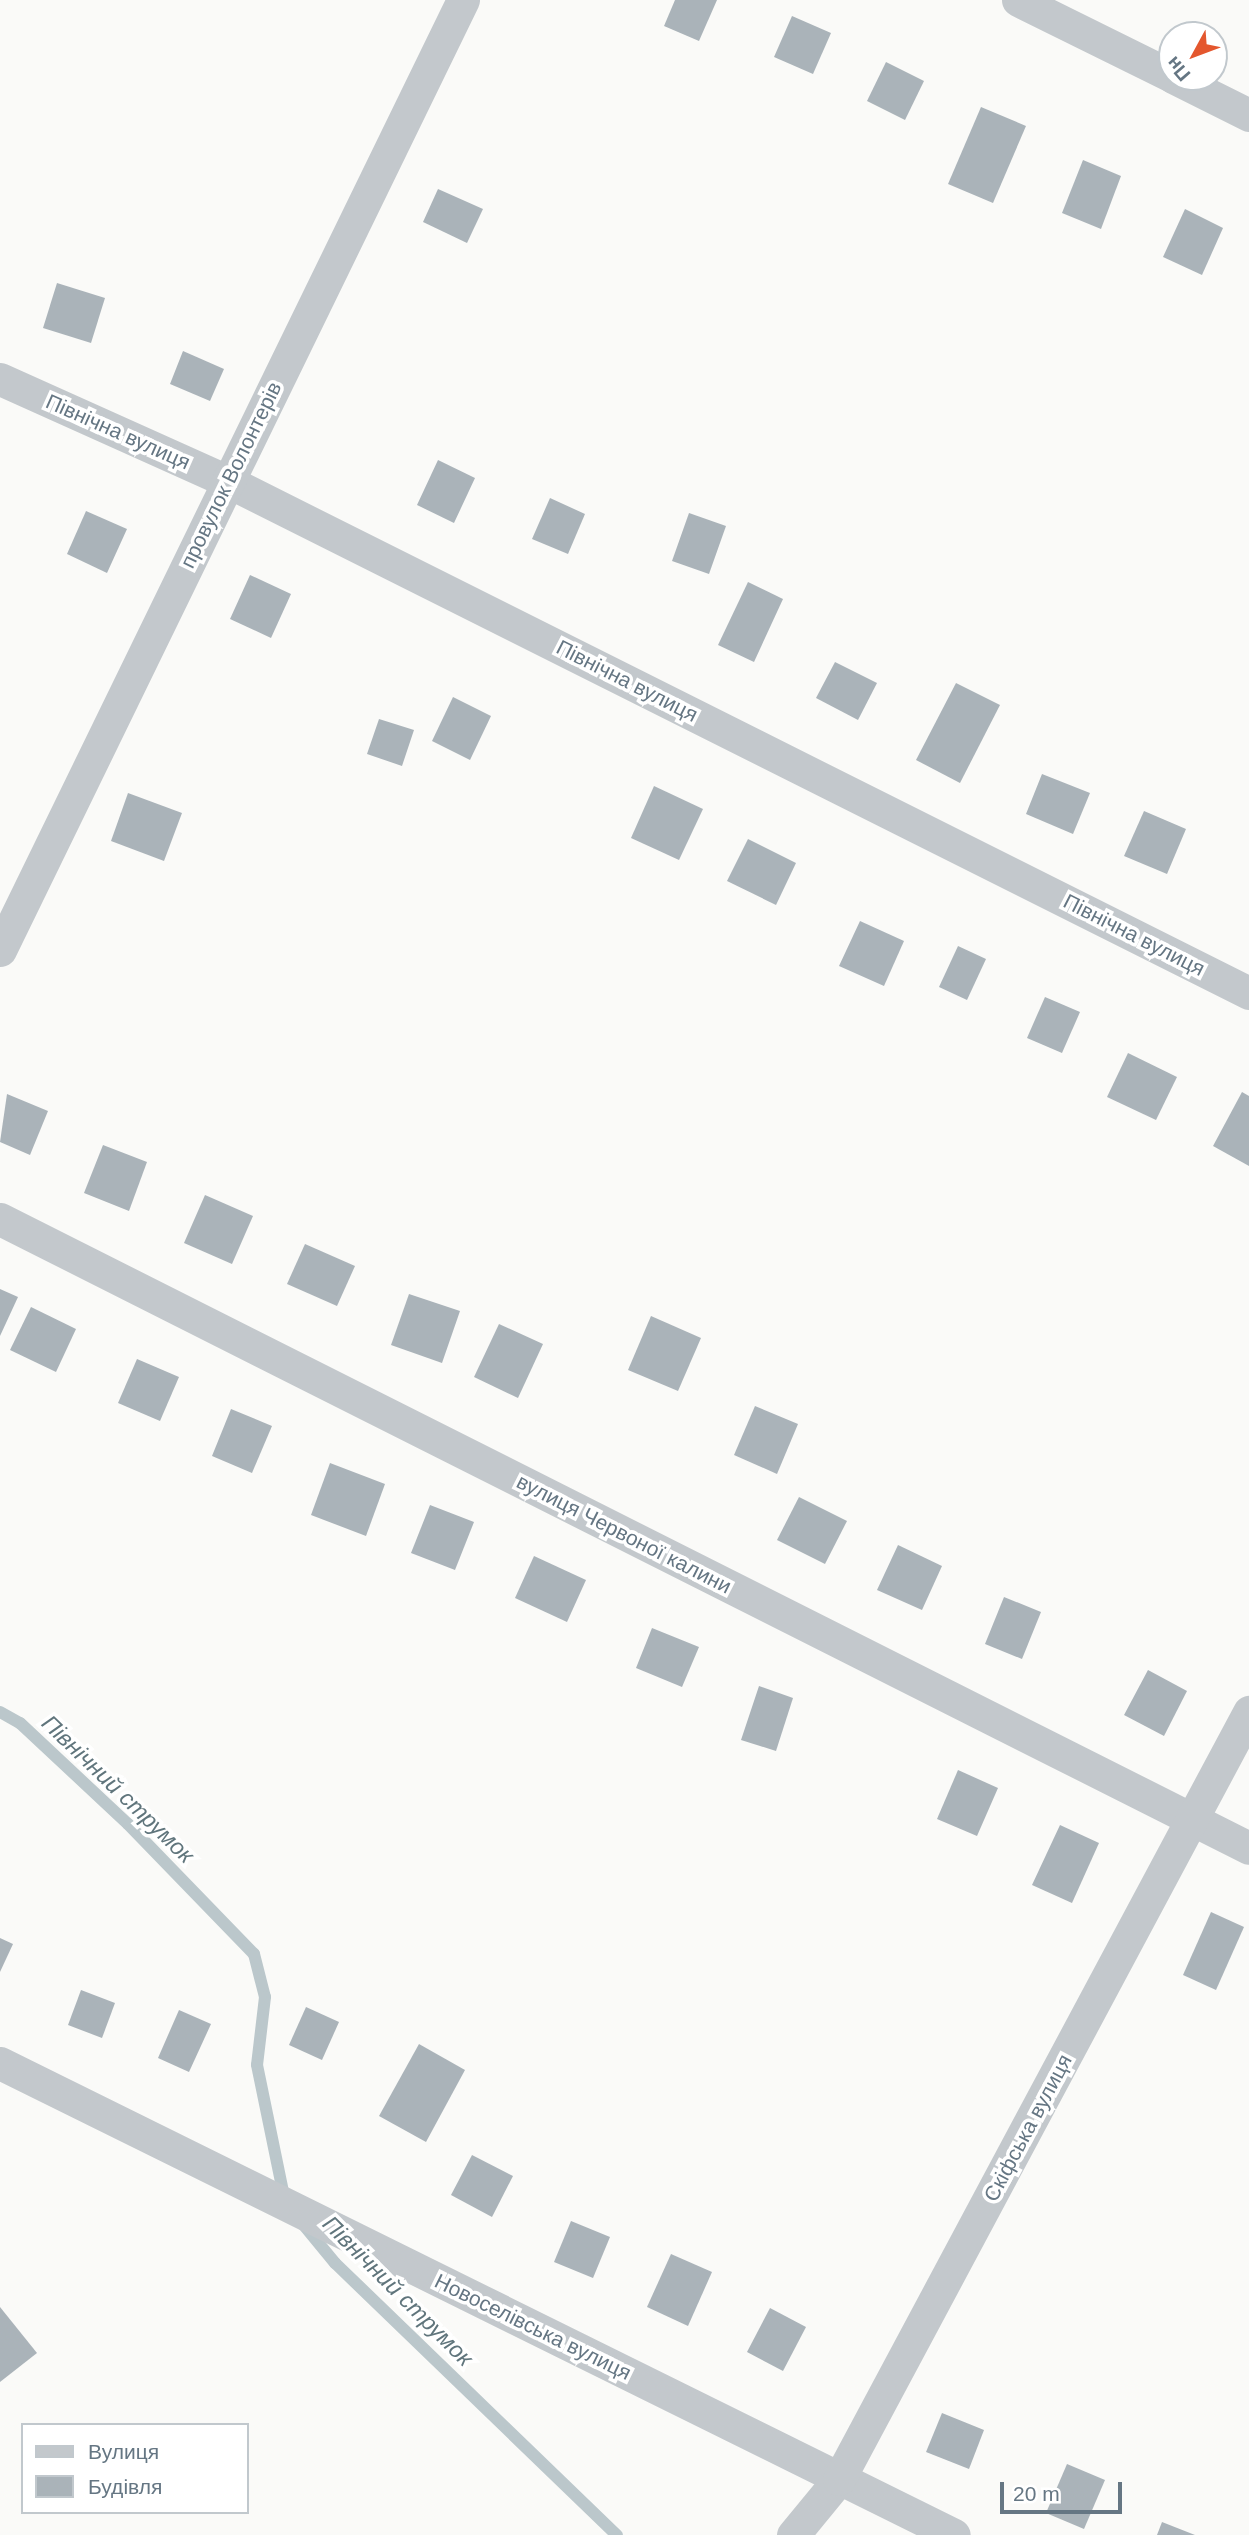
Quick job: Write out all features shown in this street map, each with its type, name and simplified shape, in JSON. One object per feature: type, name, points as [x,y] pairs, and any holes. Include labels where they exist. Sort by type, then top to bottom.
[{"type":"street","name":"провулок Волонтерів","points":[[0,950],[463,0]]},
{"type":"street","points":[[1018,0],[1158,70]]},
{"type":"street","points":[[1202,91],[1249,114]]},
{"type":"street","name":"Північна вулиця","points":[[0,379],[227,481],[1249,993]]},
{"type":"street","name":"вулиця Червоної калини","points":[[0,1219],[1249,1848]]},
{"type":"street","name":"Скіфська вулиця","points":[[793,2535],[839,2479],[1194,1821],[1249,1712]]},
{"type":"street","name":"Новоселівська вулиця","points":[[0,2063],[954,2535]]},
{"type":"building","points":[[675,0],[717,0],[699,41],[664,26]]},
{"type":"building","points":[[792,16],[831,33],[813,74],[774,57]]},
{"type":"building","points":[[886,62],[924,81],[905,120],[867,101]]},
{"type":"building","points":[[981,107],[1026,126],[993,203],[948,184]]},
{"type":"building","points":[[1083,160],[1121,176],[1101,229],[1062,213]]},
{"type":"building","points":[[438,189],[483,209],[467,243],[423,222]]},
{"type":"building","points":[[1185,209],[1223,228],[1202,275],[1163,257]]},
{"type":"building","points":[[57,283],[105,298],[91,343],[43,328]]},
{"type":"building","points":[[183,351],[224,369],[210,401],[170,384]]},
{"type":"building","points":[[438,460],[475,478],[454,523],[417,505]]},
{"type":"building","points":[[550,498],[585,514],[568,554],[532,539]]},
{"type":"building","points":[[86,511],[127,529],[107,573],[67,554]]},
{"type":"building","points":[[689,513],[726,526],[709,574],[672,561]]},
{"type":"building","points":[[250,575],[291,594],[271,638],[230,619]]},
{"type":"building","points":[[748,582],[783,599],[754,662],[718,645]]},
{"type":"building","points":[[835,662],[877,683],[858,720],[816,698]]},
{"type":"building","points":[[956,683],[1000,705],[960,783],[916,760]]},
{"type":"building","points":[[453,697],[491,716],[470,760],[432,741]]},
{"type":"building","points":[[379,719],[414,730],[402,766],[367,754]]},
{"type":"building","points":[[1042,774],[1090,793],[1073,834],[1026,814]]},
{"type":"building","points":[[654,786],[703,809],[679,860],[631,838]]},
{"type":"building","points":[[128,793],[182,813],[164,861],[111,841]]},
{"type":"building","points":[[1144,811],[1186,829],[1167,874],[1124,856]]},
{"type":"building","points":[[748,839],[796,863],[776,905],[727,881]]},
{"type":"building","points":[[860,921],[904,941],[884,986],[839,966]]},
{"type":"building","points":[[958,946],[986,959],[967,1000],[939,987]]},
{"type":"building","points":[[1045,997],[1080,1012],[1062,1053],[1027,1038]]},
{"type":"building","points":[[1128,1053],[1177,1077],[1156,1120],[1107,1097]]},
{"type":"building","points":[[1242,1092],[1249,1096],[1249,1166],[1213,1146]]},
{"type":"building","points":[[7,1094],[48,1111],[30,1155],[0,1142]]},
{"type":"building","points":[[103,1145],[147,1162],[129,1211],[84,1193]]},
{"type":"building","points":[[205,1195],[253,1216],[232,1264],[184,1243]]},
{"type":"building","points":[[305,1244],[355,1266],[337,1306],[287,1284]]},
{"type":"building","points":[[0,1289],[18,1297],[0,1336]]},
{"type":"building","points":[[409,1294],[460,1311],[442,1363],[391,1345]]},
{"type":"building","points":[[31,1307],[76,1329],[56,1372],[10,1350]]},
{"type":"building","points":[[651,1316],[701,1338],[678,1391],[628,1370]]},
{"type":"building","points":[[499,1324],[543,1344],[518,1398],[474,1377]]},
{"type":"building","points":[[137,1359],[179,1377],[160,1421],[118,1403]]},
{"type":"building","points":[[755,1406],[798,1424],[777,1474],[734,1455]]},
{"type":"building","points":[[231,1409],[272,1426],[252,1473],[212,1456]]},
{"type":"building","points":[[330,1463],[385,1484],[366,1536],[311,1515]]},
{"type":"building","points":[[799,1497],[847,1521],[825,1564],[777,1540]]},
{"type":"building","points":[[430,1505],[474,1522],[455,1570],[411,1553]]},
{"type":"building","points":[[898,1545],[942,1566],[922,1610],[877,1590]]},
{"type":"building","points":[[534,1556],[586,1580],[567,1622],[515,1598]]},
{"type":"building","points":[[1004,1597],[1041,1612],[1022,1659],[985,1644]]},
{"type":"building","points":[[652,1628],[699,1647],[682,1687],[636,1668]]},
{"type":"building","points":[[1148,1670],[1187,1691],[1164,1736],[1124,1715]]},
{"type":"building","points":[[759,1686],[793,1698],[776,1751],[741,1740]]},
{"type":"building","points":[[958,1770],[998,1788],[977,1836],[937,1819]]},
{"type":"building","points":[[1060,1825],[1099,1843],[1072,1903],[1032,1885]]},
{"type":"building","points":[[1211,1912],[1244,1927],[1216,1990],[1183,1975]]},
{"type":"building","points":[[0,1938],[13,1944],[0,1972]]},
{"type":"building","points":[[81,1990],[115,2003],[102,2038],[68,2025]]},
{"type":"building","points":[[306,2007],[339,2022],[322,2060],[289,2045]]},
{"type":"building","points":[[179,2010],[211,2024],[189,2072],[158,2058]]},
{"type":"building","points":[[419,2044],[465,2070],[426,2142],[379,2116]]},
{"type":"building","points":[[472,2155],[513,2176],[492,2217],[451,2195]]},
{"type":"building","points":[[571,2221],[610,2237],[593,2278],[554,2262]]},
{"type":"building","points":[[671,2254],[712,2272],[688,2326],[647,2307]]},
{"type":"building","points":[[0,2307],[37,2353],[0,2382]]},
{"type":"building","points":[[770,2308],[806,2327],[783,2371],[747,2352]]},
{"type":"building","points":[[942,2413],[984,2430],[969,2469],[926,2452]]},
{"type":"building","points":[[1067,2464],[1105,2480],[1084,2529],[1046,2513]]},
{"type":"building","points":[[1162,2522],[1195,2535],[1157,2535]]},
{"type":"waterway","name":"Північний струмок","points":[[0,1712],[20,1723],[128,1824],[254,1954],[265,1997],[257,2065],[284,2197]]},
{"type":"waterway","name":"Північний струмок","points":[[302,2223],[335,2263],[617,2535]]}]
